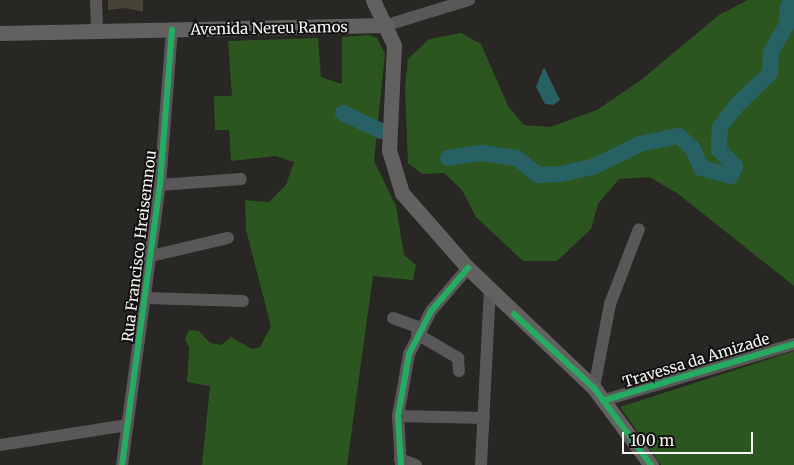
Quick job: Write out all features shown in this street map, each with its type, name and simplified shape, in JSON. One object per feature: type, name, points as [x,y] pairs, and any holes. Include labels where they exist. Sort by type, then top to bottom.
[{"type":"main road","points":[[374,0],[387,25],[396,59],[389,134],[395,177],[412,206],[468,268],[594,388],[605,400],[651,465]]},
{"type":"main road","name":"Avenida Nereu Ramos","points":[[0,33],[387,25]]},
{"type":"street","points":[[96,0],[97,31]]},
{"type":"street","points":[[387,25],[469,0]]},
{"type":"street","name":"Rua Francisco Hreisemnou","points":[[122,465],[160,185],[172,30]]},
{"type":"street","points":[[160,185],[241,179]]},
{"type":"street","points":[[594,388],[610,304],[639,229]]},
{"type":"street","points":[[151,256],[228,238]]},
{"type":"street","points":[[416,465],[401,462],[398,416],[403,378],[419,331],[468,268]]},
{"type":"street","points":[[481,465],[490,290]]},
{"type":"street","points":[[145,298],[243,301]]},
{"type":"street","points":[[393,318],[419,331],[458,358],[459,371]]},
{"type":"street","name":"Travessa da Amizade","points":[[605,400],[794,344]]},
{"type":"street","points":[[398,416],[484,418]]},
{"type":"street","points":[[0,444],[127,425]]},
{"type":"green space","points":[[748,0],[794,0],[794,286],[677,193],[649,177],[619,179],[598,204],[591,229],[557,261],[523,261],[476,217],[462,190],[444,173],[422,174],[408,163],[405,88],[408,59],[429,39],[461,33],[481,44],[508,106],[524,125],[550,127],[597,110],[641,80],[719,15]]},
{"type":"green space","points":[[368,35],[377,38],[385,54],[374,161],[396,206],[404,255],[416,265],[413,280],[373,276],[347,465],[202,465],[210,386],[187,382],[189,348],[185,339],[189,330],[199,331],[210,343],[221,345],[231,337],[252,349],[260,347],[271,326],[246,230],[245,200],[269,202],[286,185],[294,162],[275,156],[231,161],[229,130],[215,130],[214,96],[232,96],[228,41],[318,38],[321,77],[342,84],[342,37]]},
{"type":"green space","points":[[794,351],[794,465],[661,465],[620,407]]},
{"type":"water","points":[[544,67],[560,100],[553,105],[545,104],[536,87]]},
{"type":"building","points":[[108,0],[143,0],[143,12],[126,8],[108,10]]},
{"type":"waterway","points":[[448,158],[481,153],[517,158],[538,175],[561,174],[595,166],[640,144],[679,136],[693,149],[701,168],[731,176],[735,166],[719,150],[720,127],[738,104],[770,73],[771,52],[787,24],[788,7],[794,6]]},
{"type":"waterway","points":[[343,113],[381,131]]},
{"type":"cycle path","points":[[122,465],[160,185],[172,29]]},
{"type":"cycle path","points":[[401,465],[398,416],[409,354],[431,311],[468,268]]},
{"type":"cycle path","points":[[514,314],[594,388],[651,465]]},
{"type":"cycle path","points":[[605,400],[794,344]]}]
